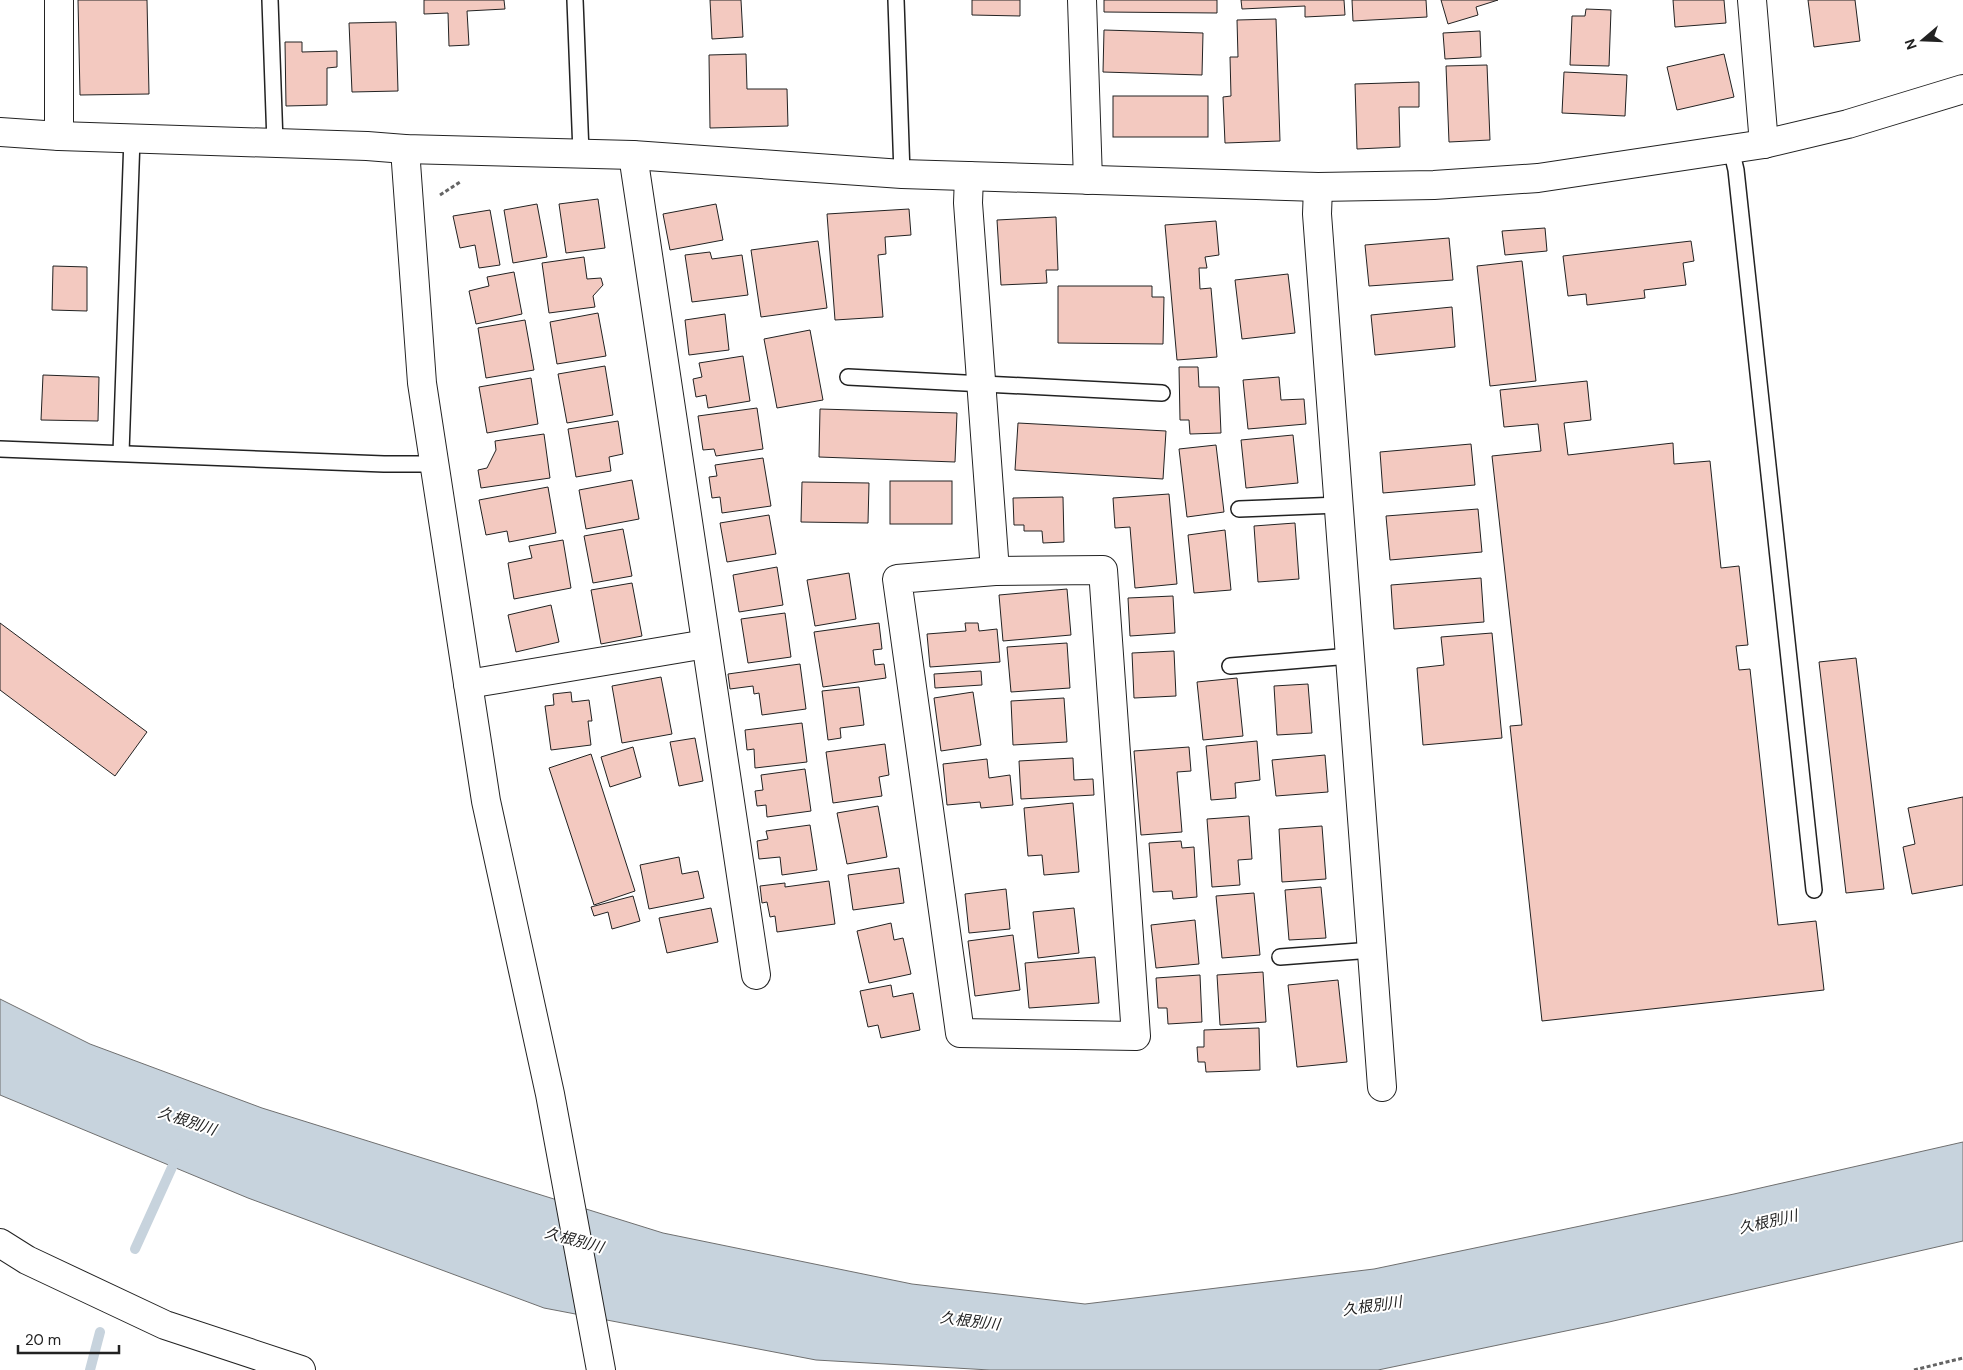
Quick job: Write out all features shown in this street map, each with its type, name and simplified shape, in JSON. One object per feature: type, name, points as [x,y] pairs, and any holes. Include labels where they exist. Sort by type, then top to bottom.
[{"type":"street","points":[[59,0],[59,136]]},
{"type":"street","points":[[1082,0],[1088,180]]},
{"type":"street","points":[[1752,0],[1764,144]]},
{"type":"street","points":[[0,132],[59,136],[274,142],[405,149],[633,155],[902,174],[1318,187],[1434,185],[1538,178],[1731,150],[1848,124],[1963,90]]},
{"type":"street","points":[[405,149],[422,383],[486,801],[550,1094],[601,1370]]},
{"type":"street","points":[[633,155],[756,975]]},
{"type":"street","points":[[969,176],[968,203],[995,571]]},
{"type":"street","points":[[1318,187],[1317,214],[1382,1087]]},
{"type":"street","points":[[1103,570],[1136,1036],[960,1033],[897,579],[995,571],[1103,570]]},
{"type":"street","points":[[468,684],[706,644]]},
{"type":"street","points":[[0,1243],[27,1260],[165,1325],[301,1370]]},
{"type":"lane","points":[[270,0],[274,142]]},
{"type":"lane","points":[[575,0],[581,153]]},
{"type":"lane","points":[[896,0],[902,174]]},
{"type":"lane","points":[[121,453],[132,138]]},
{"type":"lane","points":[[1731,150],[1737,180],[1814,890]]},
{"type":"lane","points":[[848,378],[1162,393]]},
{"type":"lane","points":[[0,449],[384,464],[434,464]]},
{"type":"lane","points":[[1239,509],[1339,505]]},
{"type":"lane","points":[[1230,666],[1350,656]]},
{"type":"lane","points":[[1280,957],[1372,950]]},
{"type":"path","points":[[1914,1370],[1963,1358]]},
{"type":"water","name":"久根別川","points":[[0,999],[90,1044],[262,1108],[663,1233],[912,1284],[1085,1304],[1374,1269],[1734,1194],[1963,1142],[1963,1241],[1609,1322],[1378,1370],[990,1370],[816,1360],[544,1308],[248,1198],[0,1095]]},
{"type":"building","points":[[78,0],[147,0],[149,94],[80,95]]},
{"type":"building","points":[[424,0],[504,0],[505,9],[467,11],[469,45],[449,46],[448,13],[424,14]]},
{"type":"building","points":[[710,0],[741,0],[743,37],[712,39]]},
{"type":"building","points":[[972,0],[1020,0],[1020,16],[972,15]]},
{"type":"building","points":[[1104,0],[1217,0],[1217,13],[1104,12]]},
{"type":"building","points":[[1241,0],[1344,0],[1345,15],[1305,17],[1305,6],[1242,9]]},
{"type":"building","points":[[1352,0],[1426,0],[1427,17],[1353,21]]},
{"type":"building","points":[[1441,0],[1498,0],[1476,7],[1478,15],[1448,24]]},
{"type":"building","points":[[1673,0],[1724,0],[1726,23],[1675,27]]},
{"type":"building","points":[[1808,0],[1855,0],[1860,41],[1814,47]]},
{"type":"building","points":[[1586,9],[1611,10],[1609,66],[1570,65],[1572,16],[1585,16]]},
{"type":"building","points":[[1276,19],[1280,141],[1225,143],[1223,97],[1231,96],[1230,57],[1238,57],[1237,20]]},
{"type":"building","points":[[396,22],[398,91],[352,92],[349,23]]},
{"type":"building","points":[[1104,30],[1203,33],[1202,75],[1103,72]]},
{"type":"building","points":[[1480,31],[1481,57],[1445,59],[1443,33]]},
{"type":"building","points":[[285,42],[302,42],[302,52],[337,51],[337,67],[327,68],[327,105],[286,106]]},
{"type":"building","points":[[746,54],[747,89],[787,89],[788,126],[710,128],[709,55]]},
{"type":"building","points":[[1724,54],[1734,97],[1677,110],[1667,67]]},
{"type":"building","points":[[1487,65],[1490,140],[1449,142],[1446,66]]},
{"type":"building","points":[[1564,72],[1627,75],[1625,116],[1562,113]]},
{"type":"building","points":[[1419,82],[1419,107],[1399,107],[1400,147],[1357,149],[1355,84]]},
{"type":"building","points":[[1113,96],[1208,96],[1208,137],[1113,137]]},
{"type":"building","points":[[598,199],[605,248],[566,253],[559,204]]},
{"type":"building","points":[[537,204],[547,257],[513,263],[504,210]]},
{"type":"building","points":[[716,204],[723,240],[670,250],[663,214]]},
{"type":"building","points":[[909,209],[911,235],[885,237],[886,254],[878,255],[883,317],[835,320],[827,214]]},
{"type":"building","points":[[490,210],[500,265],[479,268],[475,245],[460,248],[453,216]]},
{"type":"building","points":[[1056,217],[1058,270],[1046,270],[1047,283],[1001,285],[997,220]]},
{"type":"building","points":[[1216,221],[1219,255],[1205,257],[1207,268],[1199,268],[1200,289],[1211,288],[1217,357],[1177,360],[1165,225]]},
{"type":"building","points":[[1545,228],[1547,251],[1505,255],[1502,231]]},
{"type":"building","points":[[1449,238],[1453,280],[1369,286],[1365,245]]},
{"type":"building","points":[[818,241],[827,308],[761,317],[751,250]]},
{"type":"building","points":[[1691,241],[1694,261],[1683,263],[1686,285],[1644,290],[1645,298],[1587,305],[1586,294],[1568,296],[1563,256]]},
{"type":"building","points":[[710,252],[712,259],[742,255],[748,295],[692,302],[685,255]]},
{"type":"building","points":[[584,257],[587,279],[601,278],[603,285],[593,296],[595,307],[549,313],[542,263]]},
{"type":"building","points":[[1522,261],[1536,381],[1490,386],[1477,266]]},
{"type":"building","points":[[53,266],[87,267],[87,311],[52,310]]},
{"type":"building","points":[[514,272],[522,314],[476,324],[469,291],[489,286],[487,277]]},
{"type":"building","points":[[1288,274],[1295,333],[1242,339],[1235,280]]},
{"type":"building","points":[[1058,286],[1152,286],[1152,297],[1164,297],[1163,344],[1058,343]]},
{"type":"building","points":[[1452,307],[1455,347],[1375,355],[1371,315]]},
{"type":"building","points":[[598,313],[606,356],[557,364],[550,322]]},
{"type":"building","points":[[725,314],[729,350],[689,355],[685,320]]},
{"type":"building","points":[[525,320],[534,370],[486,378],[478,328]]},
{"type":"building","points":[[810,330],[823,400],[777,408],[764,339]]},
{"type":"building","points":[[743,356],[750,401],[708,408],[706,395],[696,397],[693,379],[702,377],[699,363]]},
{"type":"building","points":[[605,366],[613,415],[567,423],[558,374]]},
{"type":"building","points":[[1179,367],[1198,367],[1199,387],[1219,387],[1221,433],[1190,434],[1189,420],[1180,420]]},
{"type":"building","points":[[43,375],[99,377],[98,421],[41,420]]},
{"type":"building","points":[[1279,377],[1281,400],[1304,399],[1306,424],[1248,429],[1243,380]]},
{"type":"building","points":[[531,378],[538,424],[487,433],[479,387]]},
{"type":"building","points":[[1587,381],[1591,420],[1564,423],[1568,455],[1673,443],[1674,464],[1710,461],[1721,568],[1739,566],[1748,645],[1736,646],[1739,670],[1750,669],[1778,925],[1816,921],[1824,990],[1542,1021],[1510,726],[1522,725],[1492,456],[1541,451],[1538,424],[1504,427],[1500,390]]},
{"type":"building","points":[[757,408],[763,449],[716,456],[714,449],[703,450],[698,416]]},
{"type":"building","points":[[820,409],[957,413],[955,462],[819,457]]},
{"type":"building","points":[[618,421],[623,454],[609,457],[611,471],[576,477],[568,429]]},
{"type":"building","points":[[1018,423],[1166,431],[1163,479],[1015,470]]},
{"type":"building","points":[[544,434],[550,478],[481,488],[478,470],[487,468],[496,450],[495,441]]},
{"type":"building","points":[[1293,435],[1298,483],[1246,488],[1241,440]]},
{"type":"building","points":[[1471,444],[1475,485],[1383,493],[1380,452]]},
{"type":"building","points":[[1216,445],[1224,512],[1187,517],[1179,449]]},
{"type":"building","points":[[763,458],[771,506],[722,513],[720,497],[712,498],[709,477],[717,476],[715,465]]},
{"type":"building","points":[[632,480],[639,519],[586,529],[579,490]]},
{"type":"building","points":[[890,481],[952,481],[952,524],[890,524]]},
{"type":"building","points":[[802,482],[869,483],[868,523],[801,522]]},
{"type":"building","points":[[548,487],[556,533],[509,542],[507,531],[486,535],[479,500]]},
{"type":"building","points":[[1169,494],[1177,584],[1135,588],[1130,527],[1115,528],[1113,498]]},
{"type":"building","points":[[1063,497],[1064,542],[1043,543],[1042,531],[1024,531],[1024,525],[1014,525],[1013,498]]},
{"type":"building","points":[[1478,509],[1482,552],[1390,560],[1386,516]]},
{"type":"building","points":[[769,515],[776,554],[727,562],[720,523]]},
{"type":"building","points":[[1295,523],[1299,579],[1258,582],[1254,526]]},
{"type":"building","points":[[623,529],[632,576],[593,583],[584,536]]},
{"type":"building","points":[[1225,530],[1231,590],[1194,593],[1188,535]]},
{"type":"building","points":[[563,540],[571,588],[514,599],[508,563],[532,558],[529,546]]},
{"type":"building","points":[[777,567],[783,605],[739,612],[733,575]]},
{"type":"building","points":[[849,573],[856,619],[815,626],[807,580]]},
{"type":"building","points":[[1481,578],[1484,622],[1394,629],[1391,585]]},
{"type":"building","points":[[632,583],[642,636],[601,644],[591,590]]},
{"type":"building","points":[[1067,589],[1071,635],[1003,641],[999,595]]},
{"type":"building","points":[[1173,596],[1175,633],[1130,636],[1128,598]]},
{"type":"building","points":[[551,605],[559,642],[516,652],[508,615]]},
{"type":"building","points":[[785,613],[791,657],[748,663],[741,619]]},
{"type":"building","points":[[0,623],[147,732],[115,776],[0,690]]},
{"type":"building","points":[[879,623],[882,649],[873,650],[875,665],[884,664],[886,678],[823,687],[814,632]]},
{"type":"building","points":[[965,623],[978,623],[979,631],[997,629],[1000,662],[930,667],[927,634],[966,631]]},
{"type":"building","points":[[1492,633],[1502,738],[1423,745],[1417,668],[1444,665],[1441,637]]},
{"type":"building","points":[[1067,643],[1070,688],[1011,692],[1007,647]]},
{"type":"building","points":[[1174,651],[1176,696],[1134,698],[1132,653]]},
{"type":"building","points":[[1856,658],[1884,889],[1846,893],[1819,662]]},
{"type":"building","points":[[800,664],[806,709],[762,715],[759,693],[754,694],[753,686],[730,689],[728,674]]},
{"type":"building","points":[[981,671],[982,685],[935,688],[934,674]]},
{"type":"building","points":[[661,677],[672,734],[622,743],[612,686]]},
{"type":"building","points":[[1237,678],[1243,736],[1203,740],[1197,682]]},
{"type":"building","points":[[1308,684],[1312,733],[1277,735],[1274,686]]},
{"type":"building","points":[[859,687],[864,725],[840,728],[841,738],[828,740],[822,691]]},
{"type":"building","points":[[571,692],[572,702],[589,700],[592,721],[588,721],[591,745],[551,750],[545,706],[554,705],[553,694]]},
{"type":"building","points":[[973,692],[981,745],[941,751],[934,698]]},
{"type":"building","points":[[1064,698],[1067,742],[1013,745],[1011,701]]},
{"type":"building","points":[[802,723],[807,762],[755,768],[754,749],[747,750],[745,730]]},
{"type":"building","points":[[695,738],[703,781],[679,786],[670,742]]},
{"type":"building","points":[[1257,741],[1260,780],[1235,783],[1236,798],[1211,800],[1206,746]]},
{"type":"building","points":[[885,744],[889,775],[879,777],[882,796],[833,803],[826,752]]},
{"type":"building","points":[[633,747],[641,777],[610,787],[601,757]]},
{"type":"building","points":[[1189,747],[1191,771],[1177,772],[1182,832],[1141,835],[1134,751]]},
{"type":"building","points":[[591,754],[635,891],[594,905],[549,768]]},
{"type":"building","points":[[1325,755],[1328,792],[1276,796],[1272,760]]},
{"type":"building","points":[[1073,758],[1074,780],[1093,779],[1094,795],[1021,799],[1019,761]]},
{"type":"building","points":[[987,759],[989,778],[1010,775],[1013,805],[981,808],[980,802],[947,805],[943,764]]},
{"type":"building","points":[[805,769],[811,811],[767,817],[766,805],[757,806],[755,791],[763,790],[761,775]]},
{"type":"building","points":[[1963,797],[1963,885],[1912,894],[1903,847],[1915,844],[1908,808]]},
{"type":"building","points":[[1073,803],[1079,872],[1044,875],[1042,855],[1028,856],[1024,808]]},
{"type":"building","points":[[878,806],[887,857],[847,864],[837,813]]},
{"type":"building","points":[[1249,816],[1252,859],[1238,860],[1240,885],[1212,887],[1207,819]]},
{"type":"building","points":[[810,825],[817,870],[782,875],[780,857],[759,859],[757,841],[768,839],[766,831]]},
{"type":"building","points":[[1322,826],[1326,879],[1282,882],[1279,829]]},
{"type":"building","points":[[1181,841],[1182,848],[1194,847],[1197,897],[1173,899],[1172,891],[1153,892],[1149,843]]},
{"type":"building","points":[[679,857],[682,874],[698,871],[704,898],[649,909],[640,865]]},
{"type":"building","points":[[899,868],[904,903],[853,910],[848,875]]},
{"type":"building","points":[[829,881],[835,924],[777,932],[775,916],[770,917],[767,902],[762,903],[760,886],[785,883],[785,887]]},
{"type":"building","points":[[1321,887],[1326,938],[1289,940],[1285,890]]},
{"type":"building","points":[[1006,889],[1010,929],[969,933],[965,894]]},
{"type":"building","points":[[1254,893],[1260,955],[1222,958],[1216,896]]},
{"type":"building","points":[[633,896],[640,921],[612,929],[608,912],[594,916],[591,907]]},
{"type":"building","points":[[711,908],[718,942],[667,953],[659,918]]},
{"type":"building","points":[[1074,908],[1079,953],[1038,958],[1033,912]]},
{"type":"building","points":[[1195,920],[1199,964],[1156,968],[1151,925]]},
{"type":"building","points":[[891,923],[894,940],[903,938],[911,974],[869,983],[857,931]]},
{"type":"building","points":[[1013,935],[1020,990],[975,996],[968,941]]},
{"type":"building","points":[[1095,957],[1099,1003],[1029,1008],[1025,963]]},
{"type":"building","points":[[1263,972],[1266,1022],[1220,1025],[1217,975]]},
{"type":"building","points":[[1200,975],[1202,1022],[1168,1024],[1167,1008],[1158,1008],[1156,978]]},
{"type":"building","points":[[1338,980],[1347,1062],[1297,1067],[1288,985]]},
{"type":"building","points":[[891,985],[893,997],[913,993],[920,1030],[881,1038],[878,1025],[868,1027],[860,991]]},
{"type":"building","points":[[1259,1028],[1260,1070],[1206,1072],[1205,1062],[1198,1062],[1197,1047],[1204,1047],[1204,1030]]},
{"type":"waterway","points":[[135,1249],[178,1154]]},
{"type":"waterway","points":[[90,1370],[100,1332]]}]
